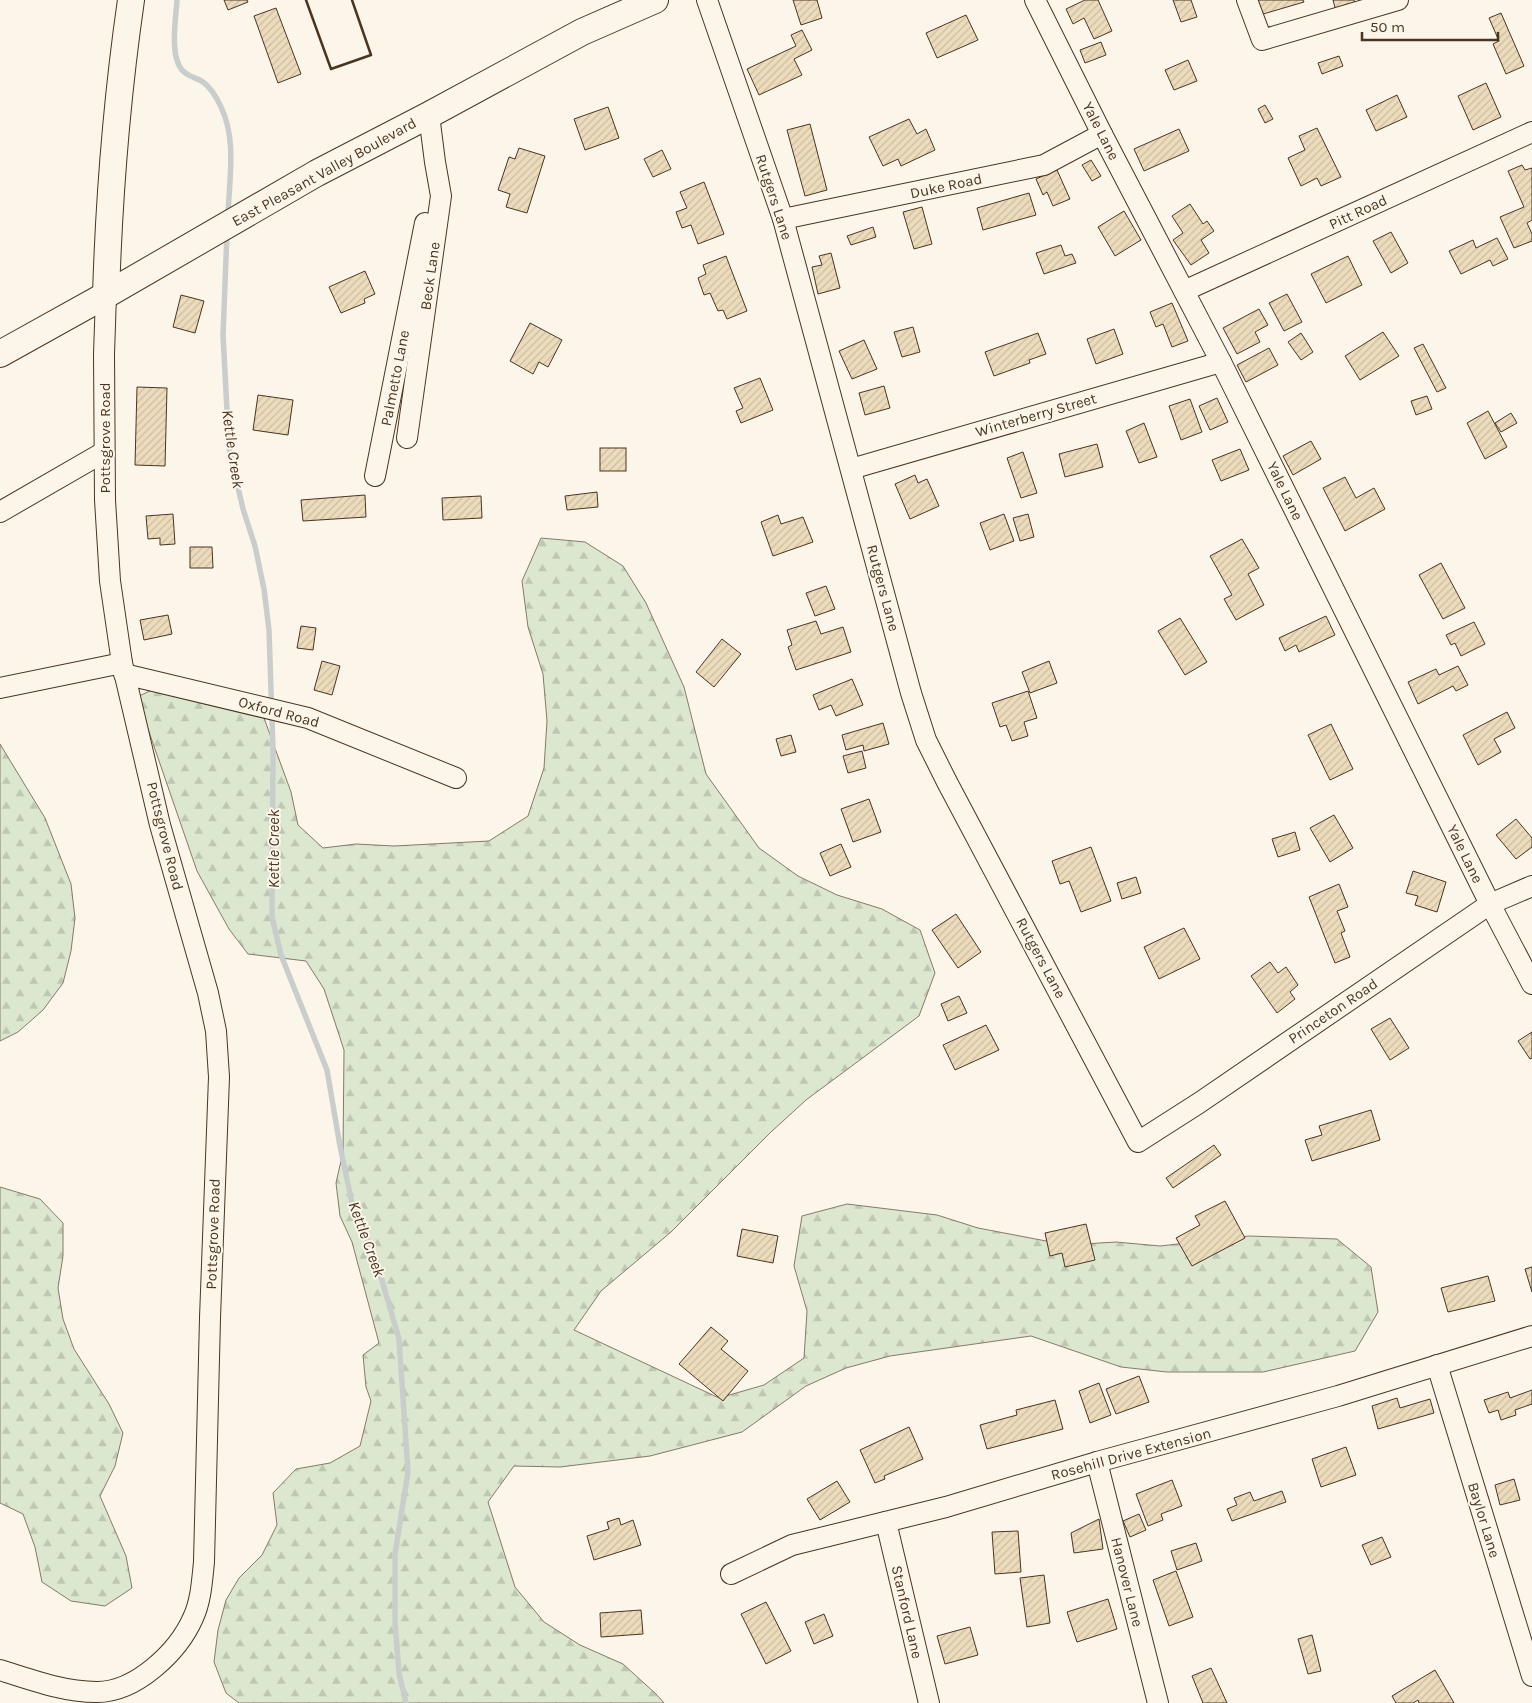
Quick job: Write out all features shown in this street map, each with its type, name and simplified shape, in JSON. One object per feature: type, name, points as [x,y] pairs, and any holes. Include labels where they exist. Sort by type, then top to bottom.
[{"type":"main road","name":"Pottsgrove Road","points":[[106,295],[108,235],[116,130],[131,0]]},
{"type":"main road","name":"East Pleasant Valley Boulevard","points":[[0,354],[317,173],[582,32],[655,0]]},
{"type":"street","name":"Rutgers Lane","points":[[707,0],[783,220],[911,693],[926,740],[1138,1142]]},
{"type":"street","name":"Yale Lane","points":[[1035,0],[1220,362],[1490,904],[1532,984]]},
{"type":"street","points":[[1247,0],[1262,40],[1398,0]]},
{"type":"street","name":"Beck Lane","points":[[407,438],[441,196],[429,115]]},
{"type":"street","name":"Pitt Road","points":[[1184,291],[1532,132]]},
{"type":"street","name":"Duke Road","points":[[783,220],[1044,165],[1102,134]]},
{"type":"street","name":"Palmetto Lane","points":[[376,476],[435,162]]},
{"type":"street","name":"Pottsgrove Road","points":[[0,1670],[66,1688],[100,1692],[130,1685],[162,1661],[183,1637],[194,1618],[201,1595],[204,1562],[210,1318],[219,1077],[216,1031],[208,992],[160,825],[123,668],[110,581],[107,538],[104,452],[106,295]]},
{"type":"street","name":"Winterberry Street","points":[[851,469],[1220,362]]},
{"type":"street","points":[[0,512],[104,452]]},
{"type":"street","name":"Oxford Road","points":[[0,688],[123,668],[308,718],[456,778]]},
{"type":"street","name":"Princeton Road","points":[[1138,1142],[1199,1103],[1490,904],[1532,886]]},
{"type":"street","name":"Rosehill Drive Extension","points":[[731,1574],[792,1545],[946,1507],[1097,1462],[1338,1396],[1532,1336]]},
{"type":"street","name":"Baylor Lane","points":[[1437,1365],[1532,1676]]},
{"type":"street","name":"Hanover Lane","points":[[1097,1462],[1158,1703]]},
{"type":"street","name":"Stanford Lane","points":[[886,1522],[929,1703]]},
{"type":"green space","points":[[541,538],[585,542],[623,566],[646,603],[684,687],[706,774],[759,848],[798,876],[837,895],[882,909],[920,930],[935,973],[919,1016],[806,1100],[771,1132],[671,1232],[601,1291],[574,1330],[719,1398],[764,1385],[804,1358],[807,1311],[794,1266],[802,1216],[847,1204],[937,1215],[978,1228],[1067,1245],[1116,1242],[1160,1246],[1249,1236],[1337,1239],[1371,1267],[1378,1312],[1355,1351],[1263,1372],[1167,1372],[1121,1367],[1031,1336],[890,1356],[846,1368],[806,1386],[742,1432],[650,1456],[560,1467],[514,1466],[488,1502],[515,1587],[544,1622],[580,1645],[623,1664],[664,1703],[239,1703],[226,1693],[214,1662],[218,1630],[226,1600],[239,1578],[262,1555],[277,1525],[273,1493],[296,1469],[330,1463],[360,1446],[371,1401],[366,1387],[363,1355],[379,1343],[352,1242],[340,1216],[336,1183],[343,1152],[344,1050],[324,989],[306,961],[248,954],[229,929],[197,871],[137,697],[167,683],[264,718],[291,792],[298,825],[323,848],[356,844],[394,846],[489,841],[528,816],[544,768],[547,721],[543,674],[528,627],[522,581]]},
{"type":"green space","points":[[0,744],[45,818],[71,884],[75,918],[71,951],[63,983],[43,1010],[18,1032],[0,1041]]},
{"type":"green space","points":[[0,1187],[40,1199],[63,1223],[63,1256],[58,1288],[63,1319],[74,1349],[109,1404],[123,1433],[115,1466],[100,1496],[126,1556],[132,1588],[105,1606],[71,1601],[42,1582],[35,1547],[23,1514],[0,1503]]},
{"type":"building","points":[[224,0],[247,0],[248,2],[228,10]]},
{"type":"building","points":[[793,0],[817,0],[822,18],[801,25]]},
{"type":"building","points":[[1085,0],[1098,0],[1112,31],[1094,39],[1084,18],[1073,24],[1066,9]]},
{"type":"building","points":[[1173,0],[1191,0],[1197,17],[1181,22]]},
{"type":"building","points":[[1249,0],[1303,0],[1304,2],[1253,17]]},
{"type":"building","points":[[1333,0],[1354,0],[1356,9],[1337,15]]},
{"type":"building","points":[[276,8],[301,74],[278,83],[254,16]]},
{"type":"building","points":[[1501,13],[1524,66],[1506,74],[1493,44],[1499,41],[1489,18]]},
{"type":"building","points":[[966,15],[978,40],[937,58],[926,33]]},
{"type":"building","points":[[802,30],[812,50],[794,59],[802,75],[759,95],[747,69],[796,46],[791,35]]},
{"type":"building","points":[[1101,42],[1106,55],[1085,63],[1080,50]]},
{"type":"building","points":[[1339,56],[1343,66],[1322,74],[1318,63]]},
{"type":"building","points":[[1188,60],[1197,81],[1174,90],[1165,70]]},
{"type":"building","points":[[1486,83],[1501,117],[1473,130],[1458,96]]},
{"type":"building","points":[[1397,95],[1407,117],[1376,131],[1366,110]]},
{"type":"building","points":[[1265,105],[1273,119],[1265,123],[1258,109]]},
{"type":"building","points":[[608,107],[619,138],[585,150],[574,119]]},
{"type":"building","points":[[909,119],[917,134],[926,129],[935,150],[901,166],[898,159],[883,166],[869,137]]},
{"type":"building","points":[[810,124],[827,190],[805,196],[787,130]]},
{"type":"building","points":[[1317,128],[1341,177],[1321,186],[1317,178],[1301,186],[1288,158],[1305,150],[1299,136]]},
{"type":"building","points":[[1179,129],[1189,151],[1144,171],[1134,149]]},
{"type":"building","points":[[519,148],[545,156],[527,213],[506,207],[510,194],[498,190],[509,157],[515,159]]},
{"type":"building","points":[[662,150],[671,169],[653,177],[644,159]]},
{"type":"building","points":[[1091,160],[1101,176],[1092,181],[1082,165]]},
{"type":"building","points":[[1522,165],[1525,170],[1532,168],[1532,220],[1527,223],[1532,234],[1532,241],[1514,248],[1500,217],[1524,207],[1508,171]]},
{"type":"building","points":[[1057,170],[1070,199],[1053,206],[1047,192],[1043,195],[1036,179]]},
{"type":"building","points":[[704,182],[724,234],[698,244],[691,225],[682,228],[676,212],[687,208],[680,192]]},
{"type":"building","points":[[1029,193],[1036,215],[983,230],[977,208]]},
{"type":"building","points":[[1190,204],[1203,224],[1207,221],[1214,231],[1201,240],[1209,253],[1191,265],[1173,240],[1183,233],[1172,216]]},
{"type":"building","points":[[922,207],[932,244],[914,249],[903,212]]},
{"type":"building","points":[[1124,211],[1141,240],[1115,256],[1098,227]]},
{"type":"building","points":[[873,227],[876,237],[851,245],[847,236]]},
{"type":"building","points":[[1391,232],[1408,263],[1391,273],[1373,241]]},
{"type":"building","points":[[1497,238],[1508,259],[1493,266],[1490,260],[1461,274],[1449,251],[1473,240],[1476,248]]},
{"type":"building","points":[[1061,245],[1065,256],[1072,254],[1076,263],[1044,274],[1036,253]]},
{"type":"building","points":[[831,253],[840,288],[818,294],[812,267],[822,265],[819,256]]},
{"type":"building","points":[[726,256],[747,311],[727,319],[723,310],[718,311],[710,293],[704,295],[698,278],[706,274],[703,265]]},
{"type":"building","points":[[1348,256],[1362,285],[1326,303],[1311,274]]},
{"type":"building","points":[[365,271],[375,294],[364,299],[365,303],[341,313],[329,287]]},
{"type":"building","points":[[1287,294],[1302,322],[1284,331],[1269,303]]},
{"type":"building","points":[[181,295],[204,301],[195,333],[173,327]]},
{"type":"building","points":[[1172,303],[1188,341],[1172,347],[1163,324],[1156,327],[1150,312]]},
{"type":"building","points":[[1259,309],[1268,325],[1255,332],[1260,342],[1237,354],[1223,328]]},
{"type":"building","points":[[530,323],[562,340],[548,367],[539,362],[533,374],[510,361]]},
{"type":"building","points":[[913,327],[920,352],[902,357],[894,332]]},
{"type":"building","points":[[1114,329],[1123,354],[1096,364],[1087,339]]},
{"type":"building","points":[[1383,332],[1399,356],[1360,380],[1345,356]]},
{"type":"building","points":[[1038,333],[1046,354],[1029,360],[1030,363],[994,376],[985,352]]},
{"type":"building","points":[[1301,333],[1313,352],[1301,360],[1288,342]]},
{"type":"building","points":[[864,340],[877,369],[852,379],[839,351]]},
{"type":"building","points":[[1423,344],[1446,388],[1437,392],[1414,348]]},
{"type":"building","points":[[1269,348],[1278,365],[1246,382],[1237,365]]},
{"type":"building","points":[[760,378],[773,410],[741,423],[736,411],[743,408],[734,388]]},
{"type":"building","points":[[884,386],[890,408],[865,415],[859,393]]},
{"type":"building","points":[[137,387],[167,388],[165,466],[135,465]]},
{"type":"building","points":[[258,395],[293,400],[288,435],[253,430]]},
{"type":"building","points":[[1427,396],[1432,409],[1416,415],[1411,401]]},
{"type":"building","points":[[1217,398],[1228,422],[1210,430],[1199,406]]},
{"type":"building","points":[[1190,399],[1202,432],[1181,440],[1169,406]]},
{"type":"building","points":[[1488,411],[1507,447],[1485,459],[1467,423]]},
{"type":"building","points":[[1511,413],[1517,423],[1501,432],[1495,423]]},
{"type":"building","points":[[1144,423],[1157,457],[1139,463],[1126,431]]},
{"type":"building","points":[[1311,441],[1321,459],[1293,475],[1283,456]]},
{"type":"building","points":[[1097,444],[1103,467],[1065,477],[1059,454]]},
{"type":"building","points":[[600,448],[626,448],[626,471],[600,471]]},
{"type":"building","points":[[1240,449],[1249,470],[1221,481],[1212,460]]},
{"type":"building","points":[[1023,452],[1037,493],[1021,498],[1007,458]]},
{"type":"building","points":[[915,475],[918,483],[927,479],[939,506],[910,519],[895,484]]},
{"type":"building","points":[[1345,477],[1356,498],[1374,488],[1385,509],[1345,531],[1323,488]]},
{"type":"building","points":[[597,492],[598,507],[567,510],[565,496]]},
{"type":"building","points":[[365,495],[366,517],[303,521],[301,500]]},
{"type":"building","points":[[481,496],[482,518],[443,520],[442,498]]},
{"type":"building","points":[[173,514],[175,544],[160,545],[160,538],[148,539],[146,516]]},
{"type":"building","points":[[1004,514],[1014,541],[990,550],[980,523]]},
{"type":"building","points":[[1028,514],[1034,537],[1020,541],[1013,518]]},
{"type":"building","points":[[778,515],[781,524],[803,517],[813,542],[773,556],[761,522]]},
{"type":"building","points":[[1242,539],[1259,568],[1248,574],[1264,605],[1236,620],[1224,599],[1232,595],[1210,556]]},
{"type":"building","points":[[190,547],[212,547],[213,568],[190,568]]},
{"type":"building","points":[[1441,563],[1465,608],[1443,619],[1419,575]]},
{"type":"building","points":[[826,586],[835,609],[815,616],[806,593]]},
{"type":"building","points":[[168,615],[172,634],[144,640],[140,620]]},
{"type":"building","points":[[1326,616],[1335,635],[1299,652],[1296,645],[1285,651],[1279,638]]},
{"type":"building","points":[[1180,618],[1207,662],[1185,675],[1158,631]]},
{"type":"building","points":[[816,621],[821,634],[843,627],[851,652],[796,670],[788,647],[792,645],[787,630]]},
{"type":"building","points":[[1474,622],[1485,644],[1461,656],[1455,643],[1451,645],[1446,635]]},
{"type":"building","points":[[301,626],[316,628],[313,650],[297,648]]},
{"type":"building","points":[[722,639],[741,654],[714,687],[696,672]]},
{"type":"building","points":[[322,661],[340,666],[332,695],[314,690]]},
{"type":"building","points":[[1049,661],[1057,683],[1030,693],[1022,672]]},
{"type":"building","points":[[1458,666],[1468,685],[1456,691],[1453,686],[1418,704],[1408,682],[1436,669],[1439,675]]},
{"type":"building","points":[[852,679],[863,705],[836,716],[831,705],[819,710],[813,695]]},
{"type":"building","points":[[1028,691],[1037,718],[1024,722],[1028,736],[1012,741],[1006,725],[1000,727],[992,703]]},
{"type":"building","points":[[1507,712],[1515,728],[1494,739],[1501,752],[1478,765],[1463,735]]},
{"type":"building","points":[[883,723],[889,744],[864,751],[863,745],[846,750],[842,735]]},
{"type":"building","points":[[1331,724],[1353,769],[1330,780],[1308,735]]},
{"type":"building","points":[[791,735],[796,752],[781,756],[776,739]]},
{"type":"building","points":[[862,751],[866,768],[848,773],[843,756]]},
{"type":"building","points":[[869,799],[881,832],[853,842],[841,809]]},
{"type":"building","points":[[1334,815],[1353,848],[1330,862],[1310,828]]},
{"type":"building","points":[[1516,819],[1532,838],[1532,847],[1516,859],[1496,835]]},
{"type":"building","points":[[1295,832],[1300,850],[1278,857],[1272,839]]},
{"type":"building","points":[[841,844],[851,867],[830,876],[820,853]]},
{"type":"building","points":[[1091,847],[1111,901],[1081,912],[1069,881],[1060,884],[1052,861]]},
{"type":"building","points":[[1413,871],[1446,882],[1437,912],[1415,905],[1418,896],[1406,893]]},
{"type":"building","points":[[1136,877],[1141,893],[1122,899],[1117,883]]},
{"type":"building","points":[[1339,884],[1348,907],[1337,911],[1345,931],[1341,933],[1350,957],[1335,963],[1309,897]]},
{"type":"building","points":[[956,914],[981,952],[958,968],[932,930]]},
{"type":"building","points":[[1184,928],[1200,959],[1159,979],[1144,947]]},
{"type":"building","points":[[1270,962],[1278,973],[1286,967],[1298,985],[1290,992],[1295,999],[1277,1013],[1251,976]]},
{"type":"building","points":[[959,996],[967,1013],[948,1021],[941,1004]]},
{"type":"building","points":[[1390,1018],[1409,1048],[1390,1060],[1371,1029]]},
{"type":"building","points":[[986,1025],[999,1050],[955,1070],[943,1045]]},
{"type":"building","points":[[1532,1032],[1532,1058],[1530,1059],[1518,1041]]},
{"type":"building","points":[[1371,1110],[1380,1140],[1312,1161],[1305,1140],[1322,1135],[1319,1126]]},
{"type":"building","points":[[1214,1145],[1221,1155],[1173,1188],[1166,1178]]},
{"type":"building","points":[[1225,1201],[1245,1238],[1192,1266],[1176,1238],[1200,1225],[1195,1216]]},
{"type":"building","points":[[1086,1224],[1095,1260],[1065,1267],[1062,1253],[1050,1256],[1045,1233]]},
{"type":"building","points":[[742,1229],[778,1236],[773,1263],[737,1256]]},
{"type":"building","points":[[1532,1267],[1532,1292],[1525,1269]]},
{"type":"building","points":[[1488,1276],[1495,1301],[1448,1312],[1441,1288]]},
{"type":"building","points":[[711,1327],[728,1341],[721,1349],[748,1371],[723,1401],[679,1364]]},
{"type":"building","points":[[1139,1376],[1149,1402],[1116,1414],[1106,1389]]},
{"type":"building","points":[[1099,1383],[1111,1415],[1090,1423],[1079,1391]]},
{"type":"building","points":[[1532,1390],[1532,1404],[1515,1410],[1516,1415],[1501,1420],[1498,1410],[1489,1413],[1484,1400],[1508,1392],[1510,1398]]},
{"type":"building","points":[[1397,1398],[1400,1408],[1430,1399],[1434,1413],[1378,1429],[1372,1406]]},
{"type":"building","points":[[1055,1400],[1063,1429],[987,1449],[980,1425],[1017,1415],[1016,1410]]},
{"type":"building","points":[[909,1427],[923,1459],[884,1476],[885,1479],[875,1483],[860,1450]]},
{"type":"building","points":[[1346,1447],[1356,1475],[1321,1487],[1312,1459]]},
{"type":"building","points":[[1514,1479],[1520,1500],[1500,1505],[1495,1485]]},
{"type":"building","points":[[1172,1480],[1182,1506],[1161,1514],[1163,1520],[1148,1526],[1136,1494]]},
{"type":"building","points":[[837,1481],[850,1502],[820,1520],[807,1499]]},
{"type":"building","points":[[1282,1491],[1286,1502],[1232,1521],[1227,1509],[1237,1505],[1234,1498],[1250,1492],[1254,1501]]},
{"type":"building","points":[[1139,1514],[1146,1530],[1130,1537],[1123,1521]]},
{"type":"building","points":[[619,1518],[621,1525],[633,1520],[641,1545],[594,1560],[587,1536],[609,1529],[607,1522]]},
{"type":"building","points":[[1099,1519],[1103,1549],[1074,1553],[1071,1533]]},
{"type":"building","points":[[1018,1531],[1021,1572],[995,1574],[992,1532]]},
{"type":"building","points":[[1382,1537],[1391,1557],[1371,1565],[1362,1545]]},
{"type":"building","points":[[1196,1543],[1202,1561],[1177,1570],[1171,1551]]},
{"type":"building","points":[[1176,1571],[1193,1617],[1169,1626],[1153,1580]]},
{"type":"building","points":[[1044,1575],[1050,1623],[1027,1627],[1020,1578]]},
{"type":"building","points":[[1108,1599],[1117,1629],[1077,1642],[1067,1612]]},
{"type":"building","points":[[766,1602],[791,1651],[766,1664],[741,1614]]},
{"type":"building","points":[[641,1610],[643,1634],[601,1637],[600,1613]]},
{"type":"building","points":[[824,1614],[833,1636],[814,1644],[805,1622]]},
{"type":"building","points":[[970,1627],[978,1655],[945,1664],[937,1636]]},
{"type":"building","points":[[1312,1635],[1321,1671],[1308,1674],[1298,1639]]},
{"type":"building","points":[[1211,1668],[1227,1703],[1203,1703],[1192,1676]]},
{"type":"building","points":[[1435,1670],[1454,1703],[1419,1703],[1418,1700],[1413,1703],[1396,1703],[1392,1696]]},
{"type":"waterway","name":"Kettle Creek","points":[[177,0],[174,37],[176,57],[179,65],[185,73],[209,87],[218,100],[226,120],[231,146],[228,216]]},
{"type":"waterway","name":"Kettle Creek","points":[[227,233],[223,335],[229,448],[243,509],[255,546],[264,589],[269,630],[273,750],[272,917],[281,955],[327,1070],[352,1203],[377,1263],[399,1339],[408,1472],[395,1554],[395,1623],[399,1673],[406,1703]]},
{"type":"wall","points":[[306,0],[331,69],[371,55],[352,0]]}]
